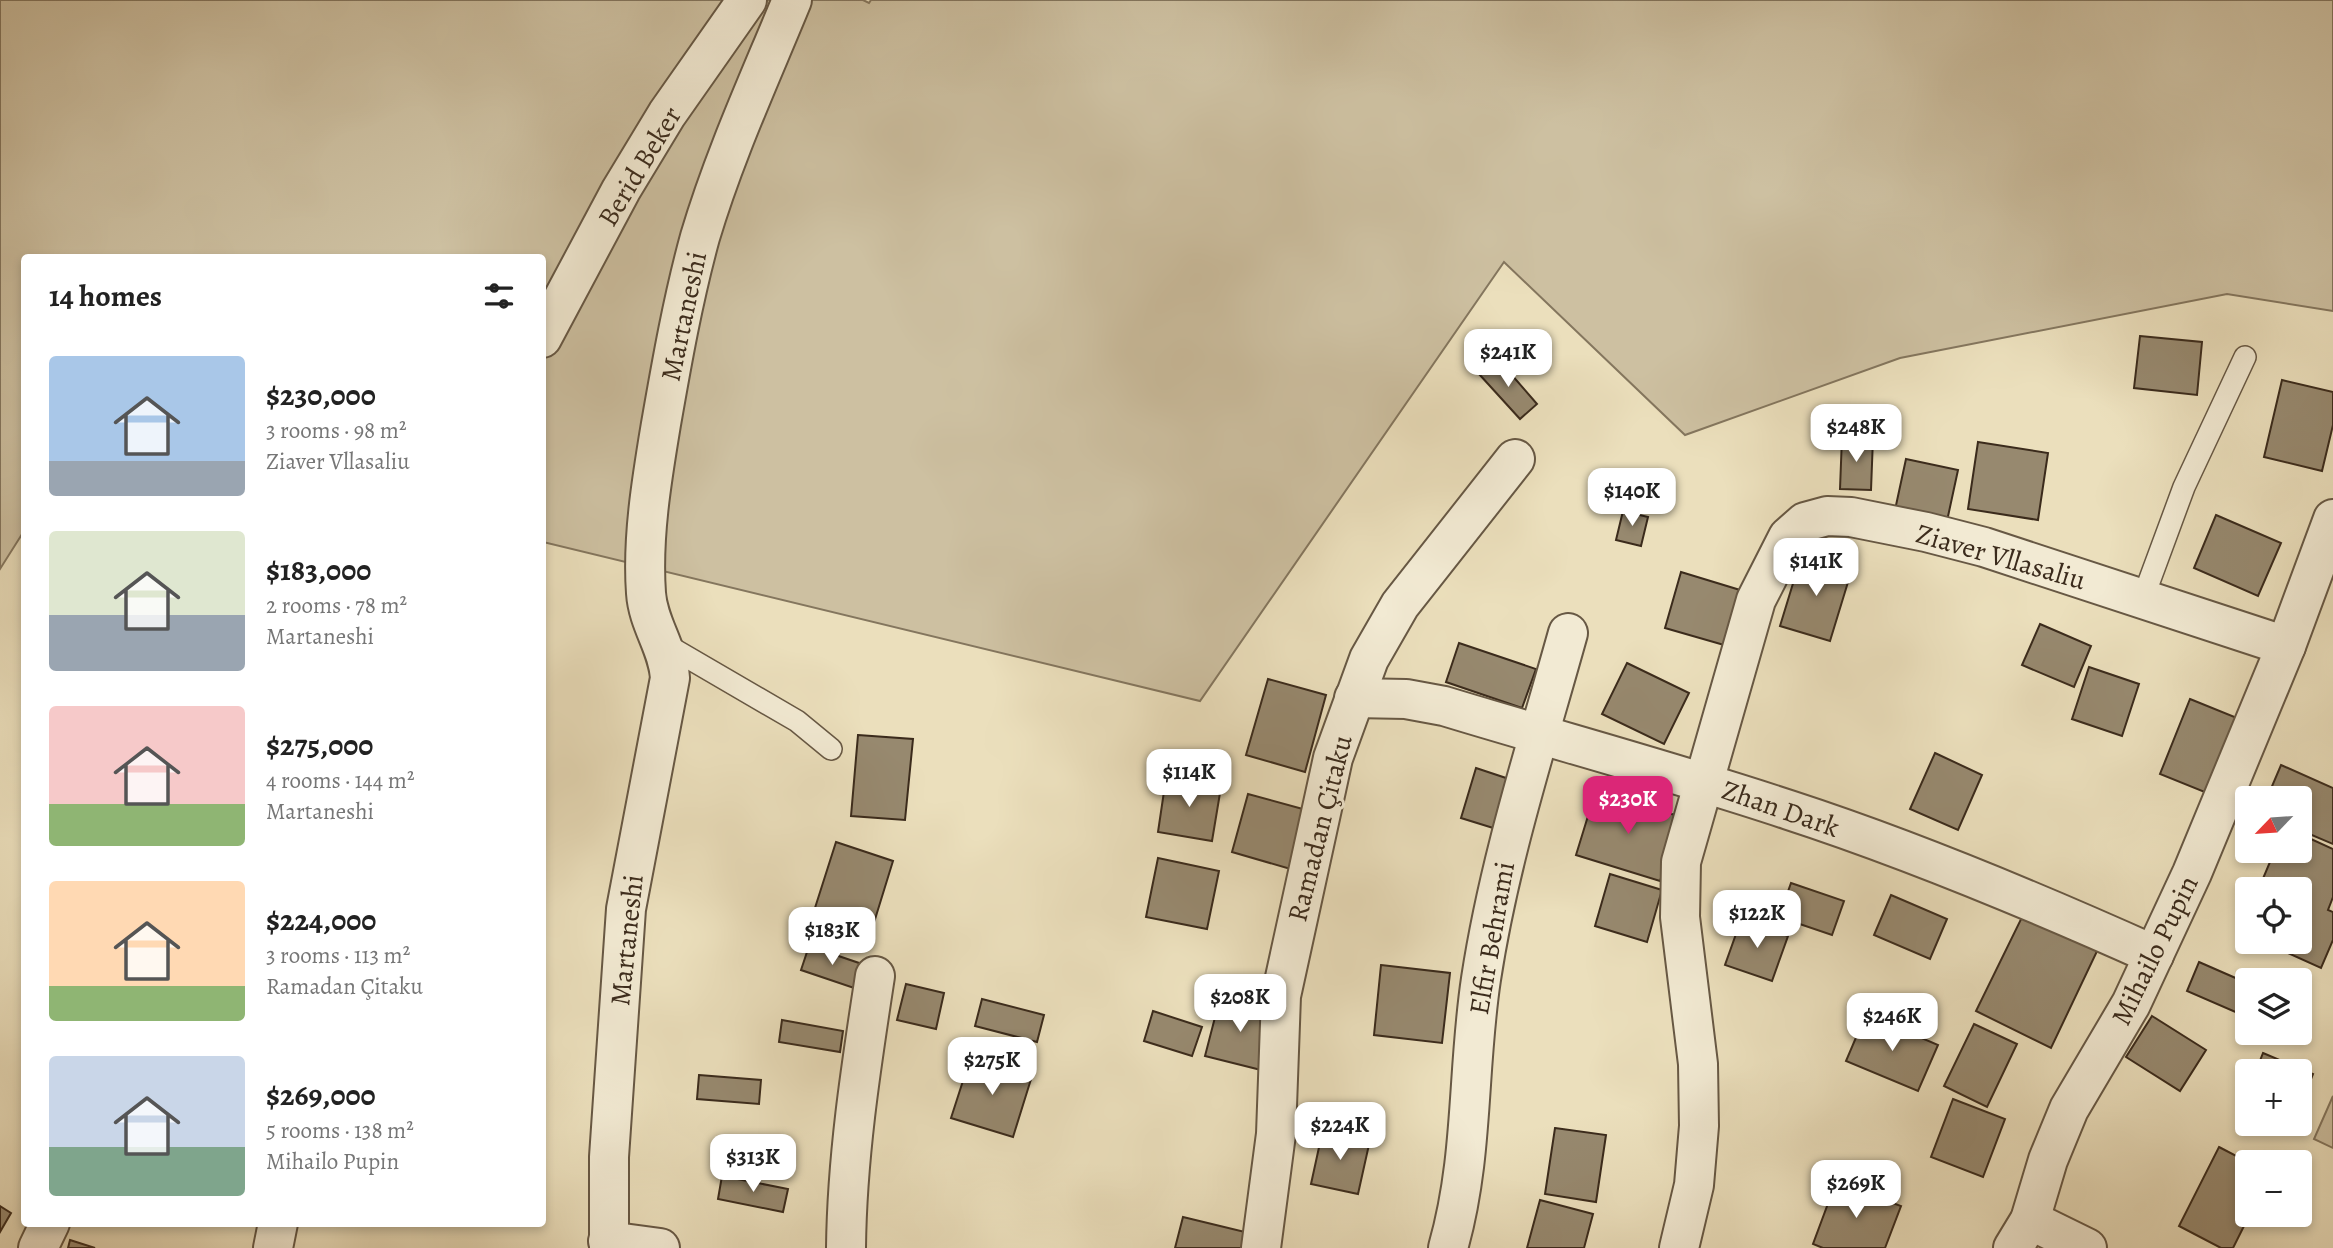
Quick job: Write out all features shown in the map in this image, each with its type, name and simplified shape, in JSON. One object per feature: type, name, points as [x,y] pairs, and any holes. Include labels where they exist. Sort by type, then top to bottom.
[{"type":"street","name":"Berid Beker","points":[[546,331],[621,190],[667,114],[747,0]]},
{"type":"street","name":"Martaneshi","points":[[660,1248],[608,1245],[609,1157],[625,922],[670,678],[669,661],[650,618],[646,594],[645,554],[655,459],[676,335],[701,237],[731,150],[792,0]]},
{"type":"street","name":"Ramadan Çitaku","points":[[1261,1248],[1276,1134],[1281,996],[1333,758],[1369,659],[1401,605],[1515,459]]},
{"type":"street","name":"Ziaver Vllasaliu","points":[[1679,1248],[1694,1185],[1699,1126],[1698,1063],[1680,917],[1681,862],[1756,600],[1788,537],[1805,522],[1827,516],[1851,517],[1926,532],[2143,598]]},
{"type":"street","name":"Mihailo Pupin","points":[[2021,1234],[2069,1109],[2131,1004],[2154,956],[2286,646],[2331,528]]},
{"type":"street","points":[[2143,598],[2286,646]]},
{"type":"street","name":"Elfir Behrami","points":[[1448,1248],[1468,1158],[1475,1020],[1487,941],[1507,845],[1568,633]]},
{"type":"street","name":"Zhan Dark","points":[[1354,698],[1406,699],[1444,706],[1704,782],[1857,835],[2075,919],[2154,956]]},
{"type":"street","points":[[846,1248],[846,1196],[854,1114],[876,976]]},
{"type":"street","points":[[38,1248],[48,1227]]},
{"type":"street","points":[[273,1248],[277,1227]]},
{"type":"street","points":[[2021,1234],[2087,1248]]},
{"type":"lane","points":[[2143,598],[2184,487],[2245,357]]},
{"type":"lane","points":[[663,643],[797,721],[831,749]]},
{"type":"shaded area","points":[[0,0],[863,0],[869,3],[871,0],[2333,0],[2333,311],[2227,294],[1900,358],[1685,435],[1504,262],[1200,701],[546,543],[546,254],[21,254],[21,536],[0,569]]},
{"type":"shaded area","points":[[2333,1096],[2333,1148],[2314,1139]]},
{"type":"building","points":[[2140,336],[2202,342],[2197,395],[2134,388]]},
{"type":"building","points":[[1497,358],[1537,404],[1520,419],[1479,374]]},
{"type":"building","points":[[2282,380],[2333,392],[2333,425],[2322,471],[2264,457]]},
{"type":"building","points":[[1842,437],[1873,438],[1871,490],[1840,489]]},
{"type":"building","points":[[1978,442],[2048,453],[2038,520],[1968,509]]},
{"type":"building","points":[[1906,459],[1958,470],[1947,521],[1895,510]]},
{"type":"building","points":[[1623,511],[1648,517],[1641,546],[1616,540]]},
{"type":"building","points":[[2216,515],[2281,543],[2258,596],[2194,568]]},
{"type":"building","points":[[1802,554],[1852,569],[1830,641],[1780,626]]},
{"type":"building","points":[[1681,572],[1740,590],[1724,645],[1665,628]]},
{"type":"building","points":[[2040,624],[2091,646],[2074,687],[2022,665]]},
{"type":"building","points":[[1459,643],[1536,669],[1522,708],[1446,682]]},
{"type":"building","points":[[1627,663],[1689,693],[1664,744],[1602,714]]},
{"type":"building","points":[[2089,667],[2139,684],[2122,736],[2072,719]]},
{"type":"building","points":[[1268,679],[1326,695],[1305,772],[1246,755]]},
{"type":"building","points":[[2190,699],[2242,720],[2212,795],[2160,774]]},
{"type":"building","points":[[858,735],[913,739],[905,820],[851,816]]},
{"type":"building","points":[[1935,753],[1982,775],[1958,830],[1910,809]]},
{"type":"building","points":[[2281,765],[2333,788],[2333,844],[2312,835],[2312,786],[2272,786]]},
{"type":"building","points":[[1476,768],[1521,783],[1506,832],[1461,818]]},
{"type":"building","points":[[1166,778],[1221,787],[1212,841],[1158,832]]},
{"type":"building","points":[[1596,790],[1681,817],[1660,881],[1576,855]]},
{"type":"building","points":[[1248,794],[1310,811],[1294,870],[1232,852]]},
{"type":"building","points":[[2312,839],[2333,849],[2333,897],[2328,910],[2333,912],[2333,940],[2321,968],[2290,954],[2312,954],[2312,877],[2264,877],[2270,863],[2312,863]]},
{"type":"building","points":[[836,842],[893,861],[872,929],[814,911]]},
{"type":"building","points":[[1158,858],[1219,871],[1207,929],[1146,917]]},
{"type":"building","points":[[1610,874],[1662,890],[1647,942],[1595,926]]},
{"type":"building","points":[[1791,883],[1844,901],[1832,935],[1779,917]]},
{"type":"building","points":[[1891,895],[1947,919],[1930,959],[1874,935]]},
{"type":"building","points":[[2025,911],[2099,947],[2051,1048],[1976,1011]]},
{"type":"building","points":[[1741,920],[1788,936],[1772,981],[1725,965]]},
{"type":"building","points":[[809,946],[862,964],[854,988],[801,970]]},
{"type":"building","points":[[2199,962],[2235,978],[2235,1012],[2187,991]]},
{"type":"building","points":[[1381,965],[1450,973],[1442,1043],[1374,1035]]},
{"type":"building","points":[[906,984],[944,993],[936,1029],[897,1020]]},
{"type":"building","points":[[1220,998],[1275,1012],[1261,1070],[1205,1056]]},
{"type":"building","points":[[982,999],[1044,1015],[1037,1042],[975,1026]]},
{"type":"building","points":[[1153,1011],[1202,1027],[1192,1056],[1144,1041]]},
{"type":"building","points":[[1866,1014],[1938,1045],[1918,1091],[1846,1061]]},
{"type":"building","points":[[2152,1016],[2206,1050],[2180,1091],[2126,1057]]},
{"type":"building","points":[[782,1020],[843,1031],[840,1052],[779,1042]]},
{"type":"building","points":[[1974,1024],[2017,1044],[1987,1107],[1944,1086]]},
{"type":"building","points":[[2263,1053],[2277,1059],[2261,1059]]},
{"type":"building","points":[[971,1056],[1032,1076],[1013,1137],[951,1118]]},
{"type":"building","points":[[699,1075],[761,1080],[759,1104],[697,1099]]},
{"type":"building","points":[[1953,1099],[2005,1119],[1983,1177],[1931,1157]]},
{"type":"building","points":[[1555,1128],[1606,1135],[1596,1202],[1545,1194]]},
{"type":"building","points":[[1323,1129],[1370,1140],[1358,1194],[1311,1184]]},
{"type":"building","points":[[2219,1147],[2235,1155],[2235,1227],[2244,1227],[2233,1248],[2221,1248],[2179,1226]]},
{"type":"building","points":[[722,1176],[788,1189],[783,1212],[718,1199]]},
{"type":"building","points":[[1836,1182],[1901,1206],[1885,1248],[1823,1248],[1813,1244]]},
{"type":"building","points":[[1540,1200],[1593,1214],[1584,1248],[1527,1248]]},
{"type":"building","points":[[0,1206],[11,1213],[0,1232]]},
{"type":"building","points":[[1183,1217],[1249,1233],[1246,1248],[1175,1248]]},
{"type":"building","points":[[70,1240],[95,1248],[68,1248]]}]
